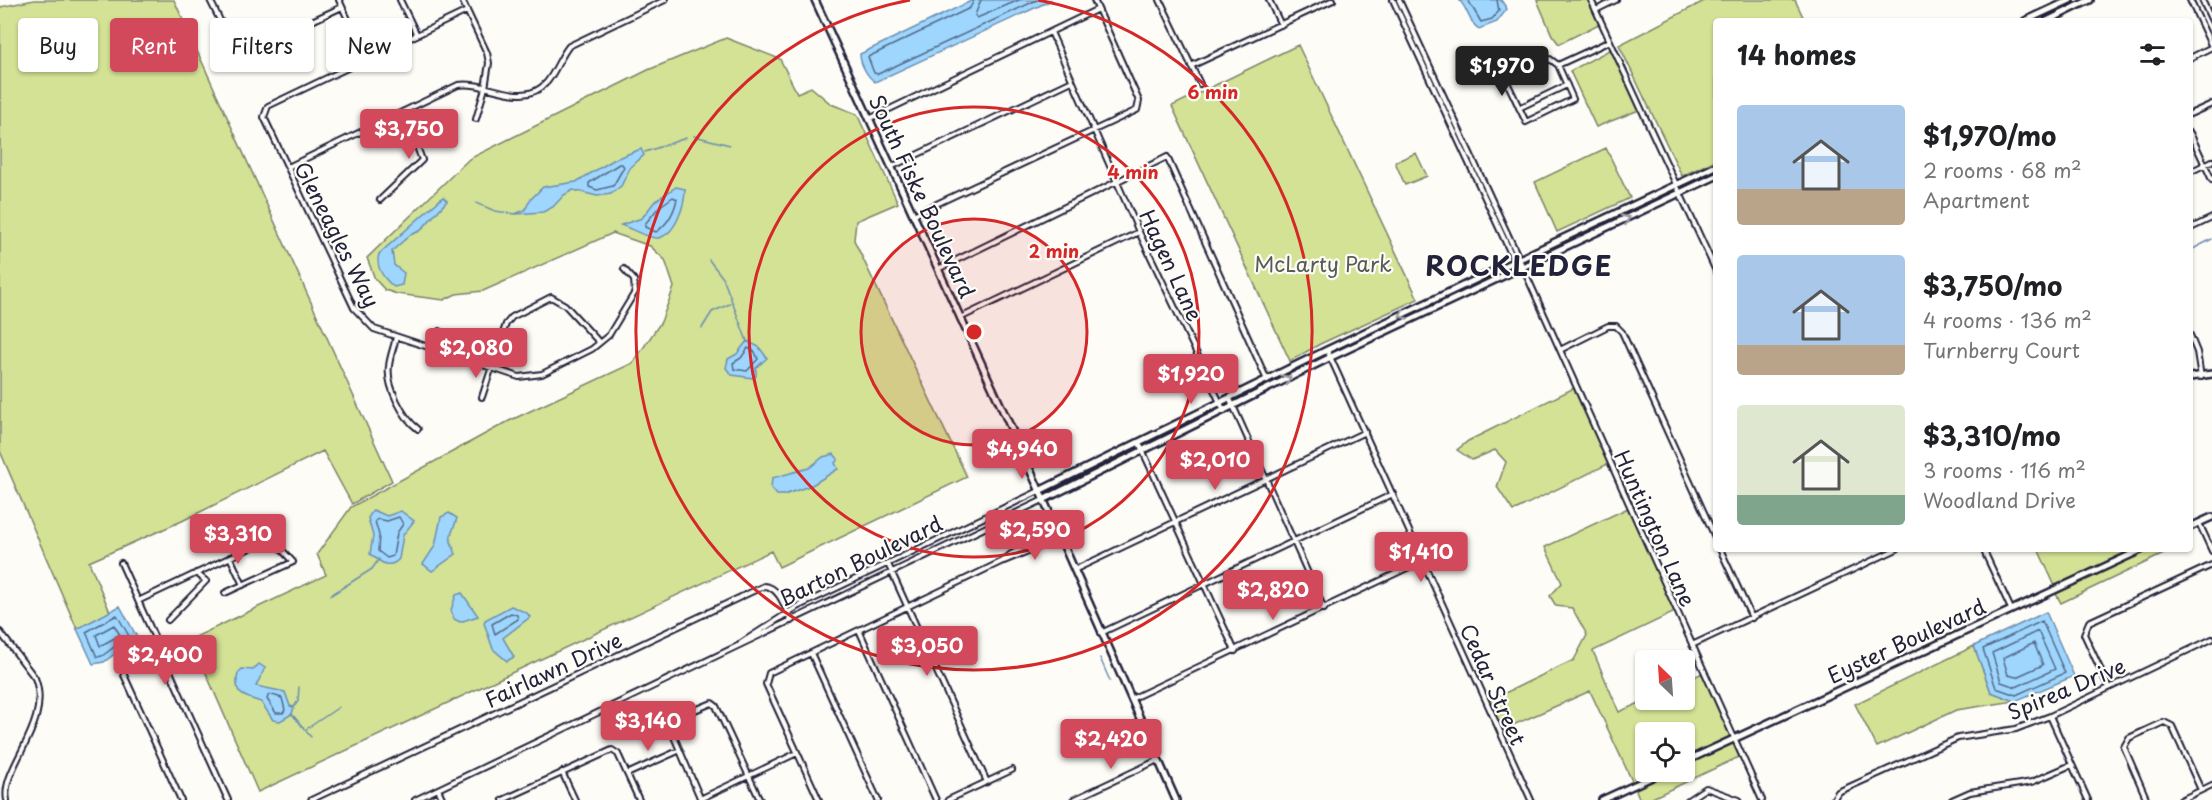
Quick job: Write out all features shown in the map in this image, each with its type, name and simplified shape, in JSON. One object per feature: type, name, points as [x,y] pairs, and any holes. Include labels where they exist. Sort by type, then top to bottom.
[{"type":"main road","name":"South Fiske Boulevard","points":[[814,0],[1039,491],[1176,800]]},
{"type":"main road","points":[[2032,18],[2070,0]]},
{"type":"main road","points":[[2053,18],[2090,0]]},
{"type":"main road","points":[[2060,5],[2064,13]]},
{"type":"main road","name":"Barton Boulevard","points":[[1039,491],[1221,404],[1327,350],[1713,167]]},
{"type":"main road","name":"Barton Boulevard","points":[[1043,500],[1144,452],[1331,357],[1713,178]]},
{"type":"main road","points":[[1594,224],[1598,233]]},
{"type":"main road","points":[[1455,290],[1459,297]]},
{"type":"main road","points":[[2193,377],[2212,374]]},
{"type":"main road","points":[[1102,472],[1103,465],[1109,457]]},
{"type":"main road","points":[[2193,526],[2212,517]]},
{"type":"main road","name":"Eyster Boulevard","points":[[1695,757],[2136,552]]},
{"type":"main road","points":[[1602,800],[1641,782]]},
{"type":"street","points":[[210,0],[234,49],[240,52],[342,7]]},
{"type":"street","points":[[339,0],[347,18]]},
{"type":"street","points":[[400,0],[417,35]]},
{"type":"street","points":[[462,0],[488,53],[489,63],[485,88],[476,119]]},
{"type":"street","points":[[287,167],[458,85],[468,84],[516,94],[538,89],[547,82],[559,58],[569,46],[665,0]]},
{"type":"street","points":[[913,215],[1137,110],[1139,101],[1094,0]]},
{"type":"street","points":[[1160,0],[1200,84]]},
{"type":"street","points":[[1269,0],[1281,25]]},
{"type":"street","points":[[1191,66],[1333,0]]},
{"type":"street","points":[[1393,0],[1502,227]]},
{"type":"street","points":[[1399,0],[1502,227]]},
{"type":"street","points":[[1591,0],[1713,265]]},
{"type":"street","points":[[1596,9],[1616,0]]},
{"type":"street","points":[[2190,0],[2212,47],[2193,56]]},
{"type":"street","points":[[2202,0],[2212,21]]},
{"type":"street","points":[[869,119],[1098,9]]},
{"type":"street","points":[[412,37],[467,11]]},
{"type":"street","name":"Hagen Lane","points":[[1051,32],[1139,232],[1224,411]]},
{"type":"street","points":[[1558,65],[1610,41]]},
{"type":"street","points":[[1550,59],[1558,65],[1567,85],[1574,99],[1526,122],[1506,80],[1550,59]]},
{"type":"street","name":"Gleneagles Way","points":[[337,72],[268,106],[264,117],[354,308],[374,329],[519,377],[532,376],[592,349],[609,334],[635,292],[634,280],[624,270]]},
{"type":"street","points":[[891,167],[1072,81]]},
{"type":"street","points":[[1519,108],[1567,85]]},
{"type":"street","points":[[2193,113],[2212,104]]},
{"type":"street","points":[[380,200],[422,160],[404,112]]},
{"type":"street","points":[[2193,139],[2212,180]]},
{"type":"street","points":[[938,269],[1118,183],[1167,157],[1267,381]]},
{"type":"street","points":[[2193,171],[2212,161]]},
{"type":"street","points":[[2193,227],[2212,218]]},
{"type":"street","name":"Huntington Lane","points":[[1502,227],[1560,350],[1762,800]]},
{"type":"street","points":[[960,318],[1139,232]]},
{"type":"street","points":[[482,397],[506,324],[512,317],[551,297],[565,305],[599,342]]},
{"type":"street","points":[[1560,350],[1608,326],[1616,326],[1622,332],[1713,532]]},
{"type":"street","points":[[434,349],[440,331]]},
{"type":"street","points":[[396,338],[389,366],[390,383],[408,422],[418,429]]},
{"type":"street","points":[[2193,342],[2201,377]]},
{"type":"street","name":"Cedar Street","points":[[1327,350],[1531,800]]},
{"type":"street","points":[[1230,399],[1324,609]]},
{"type":"street","points":[[1074,570],[1365,432]]},
{"type":"street","points":[[1139,443],[1235,651]]},
{"type":"street","name":"Barton Boulevard","points":[[736,647],[787,613],[1039,491]]},
{"type":"street","points":[[1101,633],[1393,494]]},
{"type":"street","name":"Barton Boulevard","points":[[416,800],[1043,500]]},
{"type":"street","points":[[996,512],[1000,520]]},
{"type":"street","points":[[2199,523],[2212,551]]},
{"type":"street","points":[[1003,561],[1011,554],[1057,531]]},
{"type":"street","points":[[138,601],[271,538],[293,562],[225,593]]},
{"type":"street","points":[[819,800],[765,679],[769,673],[1003,561],[1060,538]]},
{"type":"street","points":[[1721,552],[1752,618]]},
{"type":"street","points":[[1692,645],[1891,552]]},
{"type":"street","points":[[1984,552],[2011,609]]},
{"type":"street","points":[[230,557],[243,585]]},
{"type":"street","points":[[1131,699],[1422,561]]},
{"type":"street","points":[[121,563],[228,800]]},
{"type":"street","points":[[888,564],[987,782]]},
{"type":"street","points":[[2109,688],[2084,634],[2089,622],[2212,565]]},
{"type":"street","points":[[168,620],[206,581],[196,573]]},
{"type":"street","name":"Fairlawn Drive","points":[[311,800],[764,586],[771,586],[777,591],[791,621]]},
{"type":"street","points":[[859,630],[936,800]]},
{"type":"street","points":[[0,632],[35,678],[38,686],[33,722],[26,742],[3,781],[7,800]]},
{"type":"street","name":"Spirea Drive","points":[[1833,800],[1838,792],[1958,738],[2016,729],[2050,716],[2212,639]]},
{"type":"street","points":[[158,642],[126,655],[122,663],[124,675],[181,800]]},
{"type":"street","points":[[811,653],[878,800]]},
{"type":"street","points":[[760,800],[749,776],[716,706],[707,704],[673,719],[669,725],[678,751],[701,800],[749,776],[797,753]]},
{"type":"street","points":[[2050,716],[2088,800]]},
{"type":"street","points":[[2147,800],[2124,747],[2126,742],[2164,722],[2170,722],[2201,790]]},
{"type":"street","points":[[503,800],[612,750],[618,754],[639,800]]},
{"type":"street","points":[[627,774],[678,751]]},
{"type":"street","points":[[1073,800],[1158,760]]},
{"type":"street","points":[[1952,800],[1970,792],[2032,782],[2072,765]]},
{"type":"street","points":[[948,800],[1012,770]]},
{"type":"street","points":[[562,772],[575,800]]},
{"type":"street","points":[[2181,800],[2212,785]]},
{"type":"street","points":[[1688,800],[1706,788],[1739,800]]},
{"type":"street","points":[[438,789],[443,800]]},
{"type":"green space","points":[[34,0],[174,0],[182,18],[110,18],[110,72],[198,72],[198,53],[392,481],[352,504],[323,451],[182,521],[89,562],[110,612],[77,629],[0,451],[0,7]]},
{"type":"green space","points":[[1537,0],[1588,0],[1599,24],[1559,44],[1552,35]]},
{"type":"green space","points":[[1706,0],[1795,0],[1804,18],[1713,18],[1713,161],[1682,176],[1619,45]]},
{"type":"green space","points":[[726,38],[780,59],[797,93],[811,87],[831,104],[857,114],[898,203],[856,221],[854,240],[967,477],[779,567],[771,551],[258,792],[191,639],[326,575],[317,554],[351,507],[509,421],[633,363],[661,322],[674,287],[665,260],[650,246],[613,233],[483,291],[456,294],[444,300],[397,294],[385,290],[375,279],[367,258],[469,159],[648,70]]},
{"type":"green space","name":"McLarty Park","points":[[1298,45],[1418,299],[1320,344],[1290,361],[1172,106]]},
{"type":"green space","points":[[1611,49],[1639,110],[1596,127],[1570,71]]},
{"type":"green space","points":[[1606,148],[1630,198],[1557,232],[1535,182]]},
{"type":"green space","points":[[1416,153],[1427,176],[1405,185],[1395,162]]},
{"type":"green space","points":[[1574,388],[1608,464],[1513,511],[1497,487],[1506,462],[1495,450],[1472,460],[1457,450],[1468,441]]},
{"type":"green space","points":[[1628,508],[1675,612],[1593,651],[1619,712],[1635,705],[1635,710],[1695,710],[1695,677],[1702,673],[1731,738],[1695,754],[1695,722],[1635,722],[1635,782],[1633,783],[1590,691],[1502,730],[1488,701],[1574,660],[1587,635],[1572,608],[1556,606],[1550,596],[1562,583],[1545,547]]},
{"type":"green space","points":[[2039,552],[2128,552],[2055,586]]},
{"type":"green space","points":[[2142,552],[2168,552],[2061,603],[2055,592]]},
{"type":"green space","points":[[1974,646],[1991,692],[2015,701],[1956,710],[1877,747],[1855,704]]},
{"type":"green space","points":[[1733,743],[1739,757],[1695,778],[1695,760]]},
{"type":"green space","points":[[1648,782],[1686,782],[1648,800],[1640,800],[1635,788]]},
{"type":"water","points":[[973,0],[1052,0],[875,82],[867,73],[861,62],[860,54]]},
{"type":"water","points":[[1459,0],[1501,0],[1507,9],[1497,22],[1479,29],[1472,23]]},
{"type":"water","points":[[641,149],[644,155],[630,168],[621,186],[611,194],[597,196],[573,190],[564,195],[553,207],[543,212],[515,214],[525,210],[530,200],[543,187],[576,182],[615,159]]},
{"type":"water","points":[[676,187],[685,189],[683,203],[674,225],[664,236],[650,237],[621,225],[642,218],[655,201]]},
{"type":"water","points":[[443,197],[447,201],[420,231],[410,235],[392,251],[394,265],[404,273],[402,285],[394,287],[381,272],[378,264],[379,254]]},
{"type":"water","points":[[747,341],[759,347],[767,358],[756,368],[756,376],[753,378],[732,375],[726,368],[728,359],[737,354]]},
{"type":"water","points":[[834,454],[838,459],[835,463],[838,469],[812,485],[784,495],[777,495],[771,488],[772,478],[809,468],[823,457]]},
{"type":"water","points":[[373,510],[387,516],[401,511],[414,521],[403,535],[399,559],[392,564],[381,562],[370,554],[373,536],[368,518]]},
{"type":"water","points":[[449,513],[457,518],[451,535],[456,554],[432,571],[423,564],[435,546],[441,517]]},
{"type":"water","points":[[462,593],[478,616],[460,622],[454,619],[451,610],[456,595]]},
{"type":"water","points":[[120,606],[137,637],[104,662],[93,664],[77,629]]},
{"type":"water","points":[[511,606],[527,613],[530,617],[503,638],[514,657],[507,661],[493,649],[484,623],[485,620]]},
{"type":"water","points":[[2046,612],[2074,676],[2015,701],[1991,692],[1974,646]]},
{"type":"water","points":[[259,664],[265,668],[256,686],[285,692],[290,706],[294,707],[292,714],[280,721],[273,720],[261,702],[241,694],[237,686],[238,673],[242,669],[253,670]]},
{"type":"waterway","points":[[694,136],[730,145]]},
{"type":"waterway","points":[[645,152],[686,138]]},
{"type":"waterway","points":[[476,203],[495,211],[515,214]]},
{"type":"waterway","points":[[2193,249],[2212,239]]},
{"type":"waterway","points":[[709,260],[723,278],[747,341]]},
{"type":"waterway","points":[[702,328],[712,312],[732,303]]},
{"type":"waterway","points":[[331,595],[372,569],[379,559]]},
{"type":"waterway","points":[[1100,658],[1110,681]]},
{"type":"waterway","points":[[294,707],[298,701],[299,687]]},
{"type":"waterway","points":[[305,730],[339,707]]},
{"type":"waterway","points":[[292,714],[311,737]]},
{"type":"district","name":"ROCKLEDGE","points":[[1519,264]]}]
